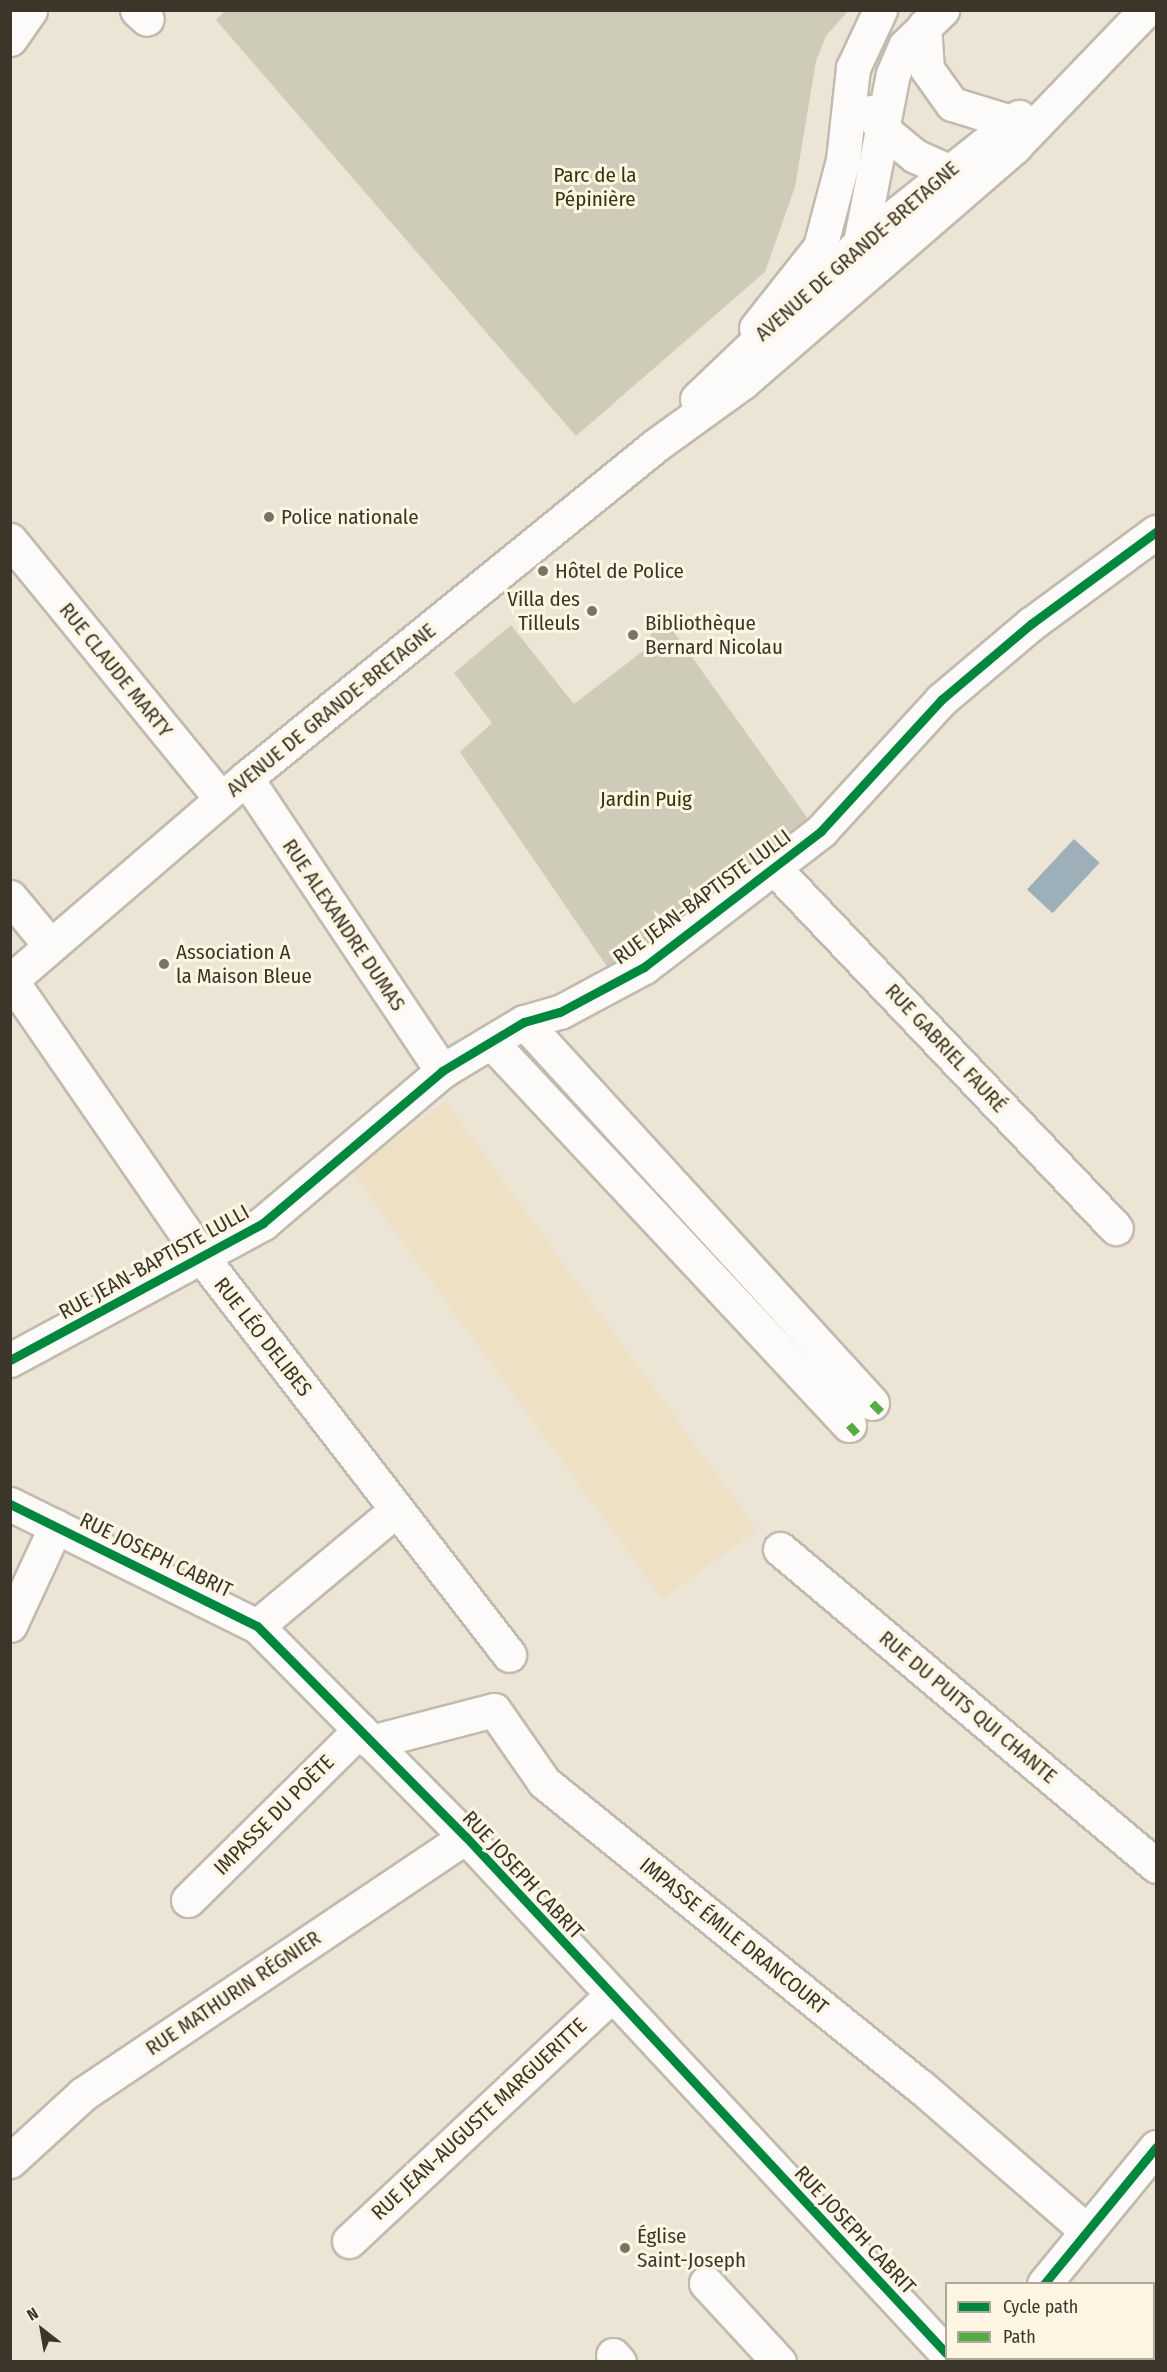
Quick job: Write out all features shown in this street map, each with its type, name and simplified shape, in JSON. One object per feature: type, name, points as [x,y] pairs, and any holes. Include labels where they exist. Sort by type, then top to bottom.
[{"type":"street","points":[[10,39],[30,10]]},
{"type":"street","points":[[880,11],[885,41],[867,105],[881,128],[915,156],[947,170],[983,174]]},
{"type":"street","points":[[729,363],[820,247],[843,160],[853,68],[880,11]]},
{"type":"street","name":"AVENUE DE GRANDE-BRETAGNE","points":[[11,981],[49,944],[246,778],[656,445],[742,382],[983,174],[1149,15]]},
{"type":"street","points":[[828,306],[860,243],[881,128],[905,46],[933,18]]},
{"type":"street","points":[[933,18],[927,69],[952,104],[1011,122]]},
{"type":"street","name":"AVENUE DE GRANDE-BRETAGNE","points":[[656,445],[729,363],[860,243],[947,170],[1011,122],[1078,81]]},
{"type":"street","name":"RUE JEAN-BAPTISTE LULLI","points":[[10,1360],[204,1260],[263,1223],[442,1071],[524,1022],[560,1012],[644,967],[776,868],[821,831],[941,700],[1031,624],[1156,532]]},
{"type":"street","name":"RUE CLAUDE MARTY","points":[[10,540],[221,799]]},
{"type":"street","name":"RUE ALEXANDRE DUMAS","points":[[246,778],[442,1071]]},
{"type":"street","name":"RUE GABRIEL FAURÉ","points":[[776,868],[1116,1228]]},
{"type":"street","points":[[10,897],[49,944]]},
{"type":"street","name":"RUE LÉO DELIBES","points":[[11,981],[204,1260],[508,1655]]},
{"type":"street","points":[[492,1043],[860,1414],[524,1022]]},
{"type":"street","name":"RUE JOSEPH CABRIT","points":[[10,1504],[257,1626],[466,1837],[610,1997],[945,2352]]},
{"type":"street","points":[[257,1626],[396,1510]]},
{"type":"street","points":[[10,1625],[56,1526]]},
{"type":"street","name":"RUE DU PUITS QUI CHANTE","points":[[780,1549],[1156,1866]]},
{"type":"street","name":"IMPASSE ÉMILE DRANCOURT","points":[[366,1736],[494,1710],[544,1782],[920,2086],[1087,2230]]},
{"type":"street","name":"IMPASSE DU POÈTE","points":[[188,1900],[366,1736]]},
{"type":"street","name":"RUE MATHURIN RÉGNIER","points":[[10,2161],[83,2094],[466,1837]]},
{"type":"street","name":"RUE JEAN-AUGUSTE MARGUERITTE","points":[[349,2241],[610,1997]]},
{"type":"street","points":[[1045,2282],[1156,2147]]},
{"type":"street","points":[[706,2283],[779,2361]]},
{"type":"shaded area","points":[[446,1102],[757,1530],[662,1599],[351,1171]]},
{"type":"green space","name":"Parc de la Pépinière","points":[[226,10],[848,11],[826,36],[816,61],[795,187],[765,272],[576,436],[216,20]]},
{"type":"green space","name":"Jardin Puig","points":[[658,610],[811,823],[610,971],[460,752],[492,723],[454,673],[511,625],[574,704],[647,648]]},
{"type":"water","points":[[1074,839],[1100,863],[1053,913],[1027,889]]},
{"type":"marked path","points":[[872,1403],[881,1412]]},
{"type":"marked path","points":[[849,1425],[857,1434]]},
{"type":"cycle path","points":[[10,1360],[263,1223],[442,1071],[524,1022],[560,1012],[644,967],[821,831],[941,700],[1031,624],[1156,532]]},
{"type":"cycle path","points":[[10,1504],[257,1626],[466,1837],[945,2352]]},
{"type":"cycle path","points":[[1046,2282],[1156,2147]]},
{"type":"place","name":"Police nationale","points":[[269,517]]},
{"type":"place","name":"Hôtel de Police","points":[[543,571]]},
{"type":"place","name":"Villa des Tilleuls","points":[[592,611]]},
{"type":"place","name":"Bibliothèque Bernard Nicolau","points":[[633,635]]},
{"type":"place","name":"Association A la Maison Bleue","points":[[164,964]]},
{"type":"place","name":"Église Saint-Joseph","points":[[625,2248]]}]
